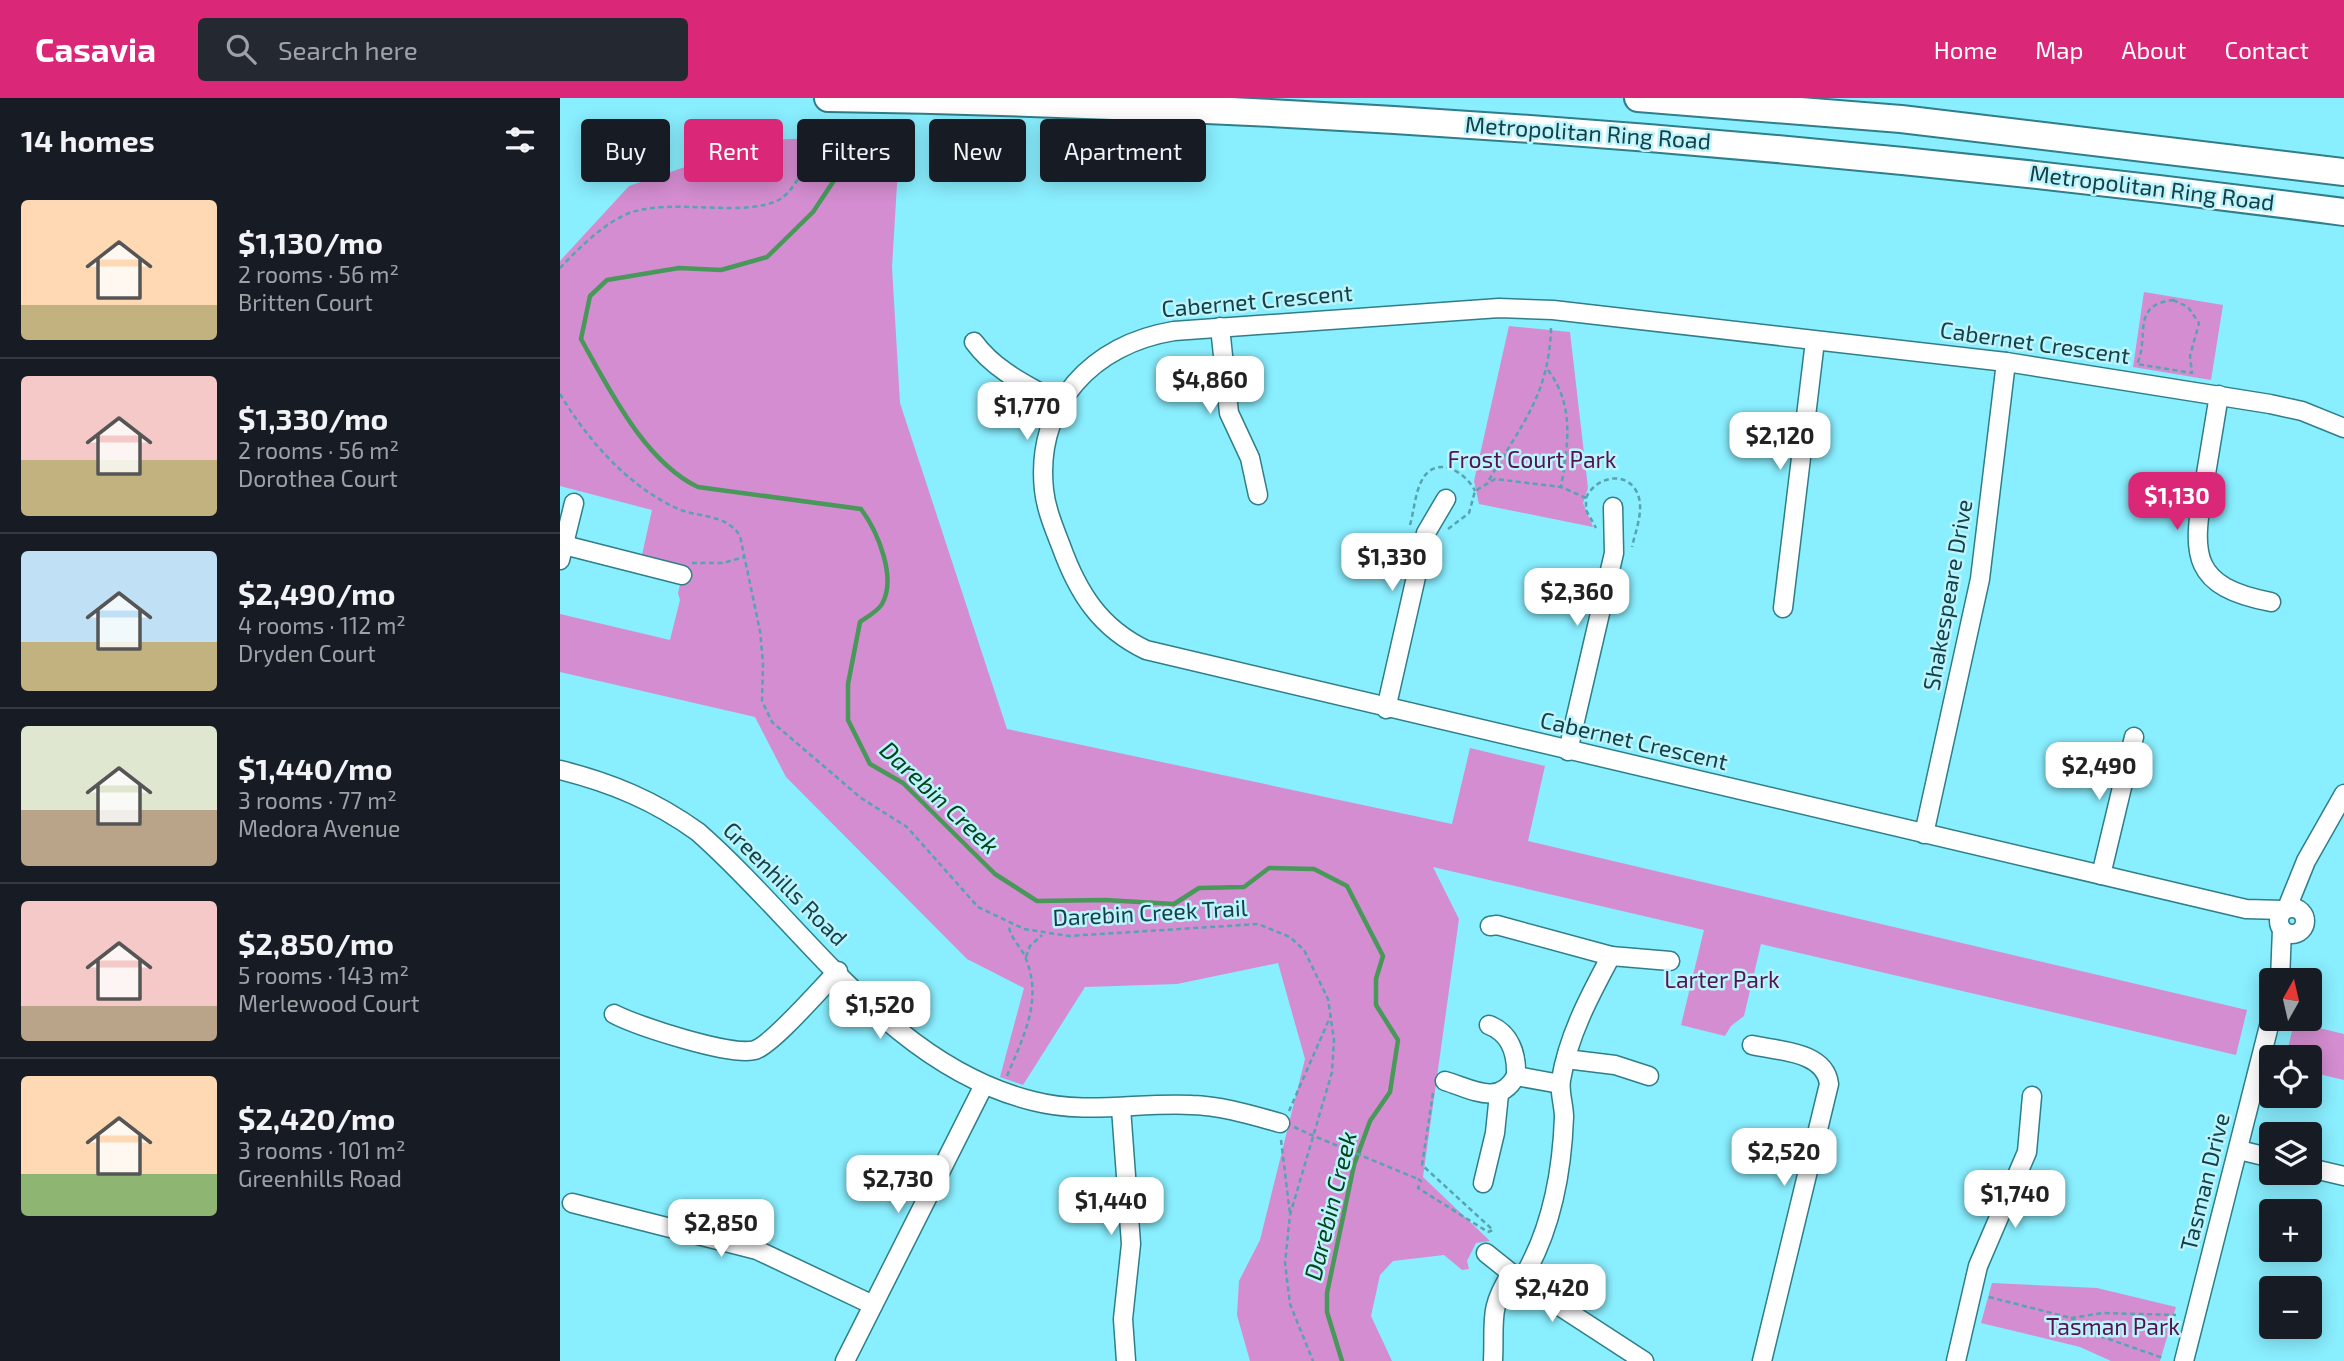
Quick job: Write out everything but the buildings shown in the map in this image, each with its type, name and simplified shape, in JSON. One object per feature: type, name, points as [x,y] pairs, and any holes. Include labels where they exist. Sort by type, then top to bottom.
[{"type":"highway","name":"Metropolitan Ring Road","points":[[1638,98],[1901,119],[2344,172]]},
{"type":"highway","name":"Metropolitan Ring Road","points":[[825,111],[906,99],[1374,117],[1723,142],[2060,176],[2344,212]]},
{"type":"street","name":"Cabernet Crescent","points":[[2289,920],[1164,656],[1129,642],[1100,619],[1088,605],[1066,561],[1045,492],[1045,450],[1061,404],[1095,362],[1132,341],[1174,331],[1499,308],[1553,310],[2007,362],[2219,395],[2302,411],[2344,428]]},
{"type":"street","points":[[1220,327],[1229,413],[1250,458],[1258,495]]},
{"type":"street","points":[[1783,608],[1815,341]]},
{"type":"street","points":[[974,342],[992,363],[1008,375],[1061,404]]},
{"type":"street","name":"Shakespeare Drive","points":[[1924,834],[1978,592],[2007,362]]},
{"type":"street","points":[[2219,395],[2196,527],[2197,551],[2203,566],[2221,584],[2244,597],[2271,602]]},
{"type":"street","points":[[1386,709],[1426,533],[1446,499]]},
{"type":"street","points":[[574,503],[562,553],[682,575]]},
{"type":"street","points":[[1569,751],[1614,554],[1613,508]]},
{"type":"street","points":[[2101,875],[2134,737]]},
{"type":"street","name":"Greenhills Road","points":[[560,770],[624,788],[669,811],[724,855],[885,1020],[922,1051],[954,1072],[992,1088],[1065,1107],[1193,1105],[1284,1123]]},
{"type":"street","points":[[2282,968],[2289,920],[2304,888],[2317,846],[2344,794]]},
{"type":"street","points":[[1490,926],[1497,925],[1611,956],[1670,961]]},
{"type":"street","points":[[1493,1361],[1491,1318],[1497,1294],[1516,1277],[1545,1237],[1556,1188],[1564,1117],[1560,1084],[1581,1016],[1611,956]]},
{"type":"street","points":[[614,1014],[661,1032],[734,1050],[755,1050],[771,1039],[838,971]]},
{"type":"street","points":[[1445,1081],[1499,1094],[1508,1090],[1516,1076],[1517,1063],[1507,1037],[1489,1025]]},
{"type":"street","name":"Tasman Drive","points":[[2185,1361],[2268,1031]]},
{"type":"street","points":[[1752,1045],[1808,1058],[1824,1069],[1829,1084],[1762,1361]]},
{"type":"street","points":[[1566,1059],[1605,1063],[1649,1076]]},
{"type":"street","points":[[1516,1076],[1560,1084]]},
{"type":"street","points":[[845,1361],[992,1088]]},
{"type":"street","points":[[1483,1183],[1495,1133],[1499,1094]]},
{"type":"street","points":[[1956,1361],[1978,1266],[2027,1152],[2032,1096]]},
{"type":"street","points":[[1121,1108],[1130,1244],[1123,1319],[1126,1361]]},
{"type":"street","points":[[2239,1150],[2259,1155]]},
{"type":"street","points":[[2322,1171],[2344,1176]]},
{"type":"street","points":[[572,1203],[757,1250],[873,1305]]},
{"type":"street","points":[[1486,1253],[1516,1277],[1644,1361]]},
{"type":"path","points":[[560,268],[593,237],[627,214],[675,206],[754,205],[779,200],[795,184],[815,154],[825,111]]},
{"type":"path","points":[[2173,300],[2188,307],[2196,315],[2199,331],[2190,356],[2192,373],[2137,364],[2143,348],[2142,322],[2152,306],[2173,300]]},
{"type":"path","points":[[1442,536],[1469,513],[1475,491],[1489,480],[1530,414],[1548,370],[1551,328]]},
{"type":"path","points":[[1548,370],[1563,399],[1569,427],[1561,487]]},
{"type":"path","name":"Darebin Creek Trail","points":[[560,394],[596,445],[658,498],[685,512],[728,521],[734,526],[740,536],[760,631],[762,701],[772,722],[813,754],[841,782],[907,827],[978,907],[1009,924],[1043,934],[1143,933],[1244,923],[1273,927],[1304,950],[1324,986],[1334,1040],[1332,1072],[1290,1215],[1284,1264],[1290,1304],[1313,1361]]},
{"type":"path","points":[[1409,533],[1421,482],[1433,470],[1450,468],[1462,472],[1475,491]]},
{"type":"path","points":[[1597,532],[1586,510],[1586,498],[1594,485],[1608,478],[1618,478],[1632,485],[1640,499],[1641,508],[1632,547]]},
{"type":"path","points":[[1489,480],[1561,487],[1586,498]]},
{"type":"path","points":[[992,1088],[1027,1030],[1033,1003],[1026,957],[1010,933],[1009,924]]},
{"type":"path","points":[[1026,957],[1030,946],[1043,934]]},
{"type":"path","points":[[1290,1215],[1284,1179],[1284,1123],[1290,1103],[1331,1015]]},
{"type":"path","points":[[1445,1081],[1434,1084],[1422,1165],[1493,1230],[1488,1232]]},
{"type":"path","points":[[1284,1123],[1418,1179],[1421,1181],[1418,1188],[1488,1232]]},
{"type":"path","points":[[1486,1253],[1488,1232]]},
{"type":"path","points":[[1985,1296],[2071,1318],[2100,1336],[2163,1358]]},
{"type":"path","points":[[2071,1318],[2104,1313],[2176,1315]]},
{"type":"green space","name":"Larter Park","points":[[783,139],[797,139],[797,182],[897,182],[892,267],[900,403],[1007,729],[1452,824],[1470,748],[1545,766],[1528,841],[2247,1010],[2236,1055],[1761,944],[1744,1016],[1731,1026],[1725,1036],[1681,1025],[1704,930],[1433,867],[1459,919],[1423,1177],[1490,1241],[1476,1243],[1467,1261],[1469,1269],[1462,1270],[1444,1255],[1393,1261],[1380,1275],[1371,1316],[1392,1361],[1250,1361],[1237,1315],[1239,1281],[1260,1240],[1305,1059],[1278,963],[1177,984],[1085,987],[1023,1085],[1000,1077],[1024,988],[967,959],[786,777],[755,717],[560,672],[560,614],[670,640],[680,600],[678,593],[684,567],[642,555],[652,510],[560,486],[560,261],[629,186],[641,182],[670,182],[670,172],[684,167],[684,182],[783,182]]},
{"type":"green space","points":[[2144,292],[2223,305],[2211,380],[2133,367]]},
{"type":"green space","name":"Frost Court Park","points":[[1509,326],[1570,332],[1588,488],[1583,503],[1593,527],[1479,504],[1474,481]]},
{"type":"green space","points":[[2322,1029],[2344,1034],[2344,1080],[2322,1075],[2322,1045],[2289,1045],[2292,1031],[2322,1031]]},
{"type":"green space","name":"Tasman Park","points":[[1992,1283],[2097,1288],[2176,1307],[2160,1361],[2111,1361],[2080,1347],[1981,1323]]},
{"type":"waterway","name":"Darebin Creek","points":[[833,182],[813,212],[767,257],[721,270],[679,268],[607,280],[590,296],[581,339],[630,422],[661,460],[679,476],[698,487],[861,509],[874,530],[884,555],[887,581],[882,604],[860,622],[848,684],[848,720],[870,764],[903,783],[995,874],[1037,901],[1105,900],[1174,904],[1199,888],[1244,887],[1269,868],[1314,869],[1347,886],[1383,956],[1376,979],[1376,1005],[1398,1040],[1390,1092],[1370,1121],[1354,1165],[1327,1293],[1327,1312],[1342,1361]]}]
